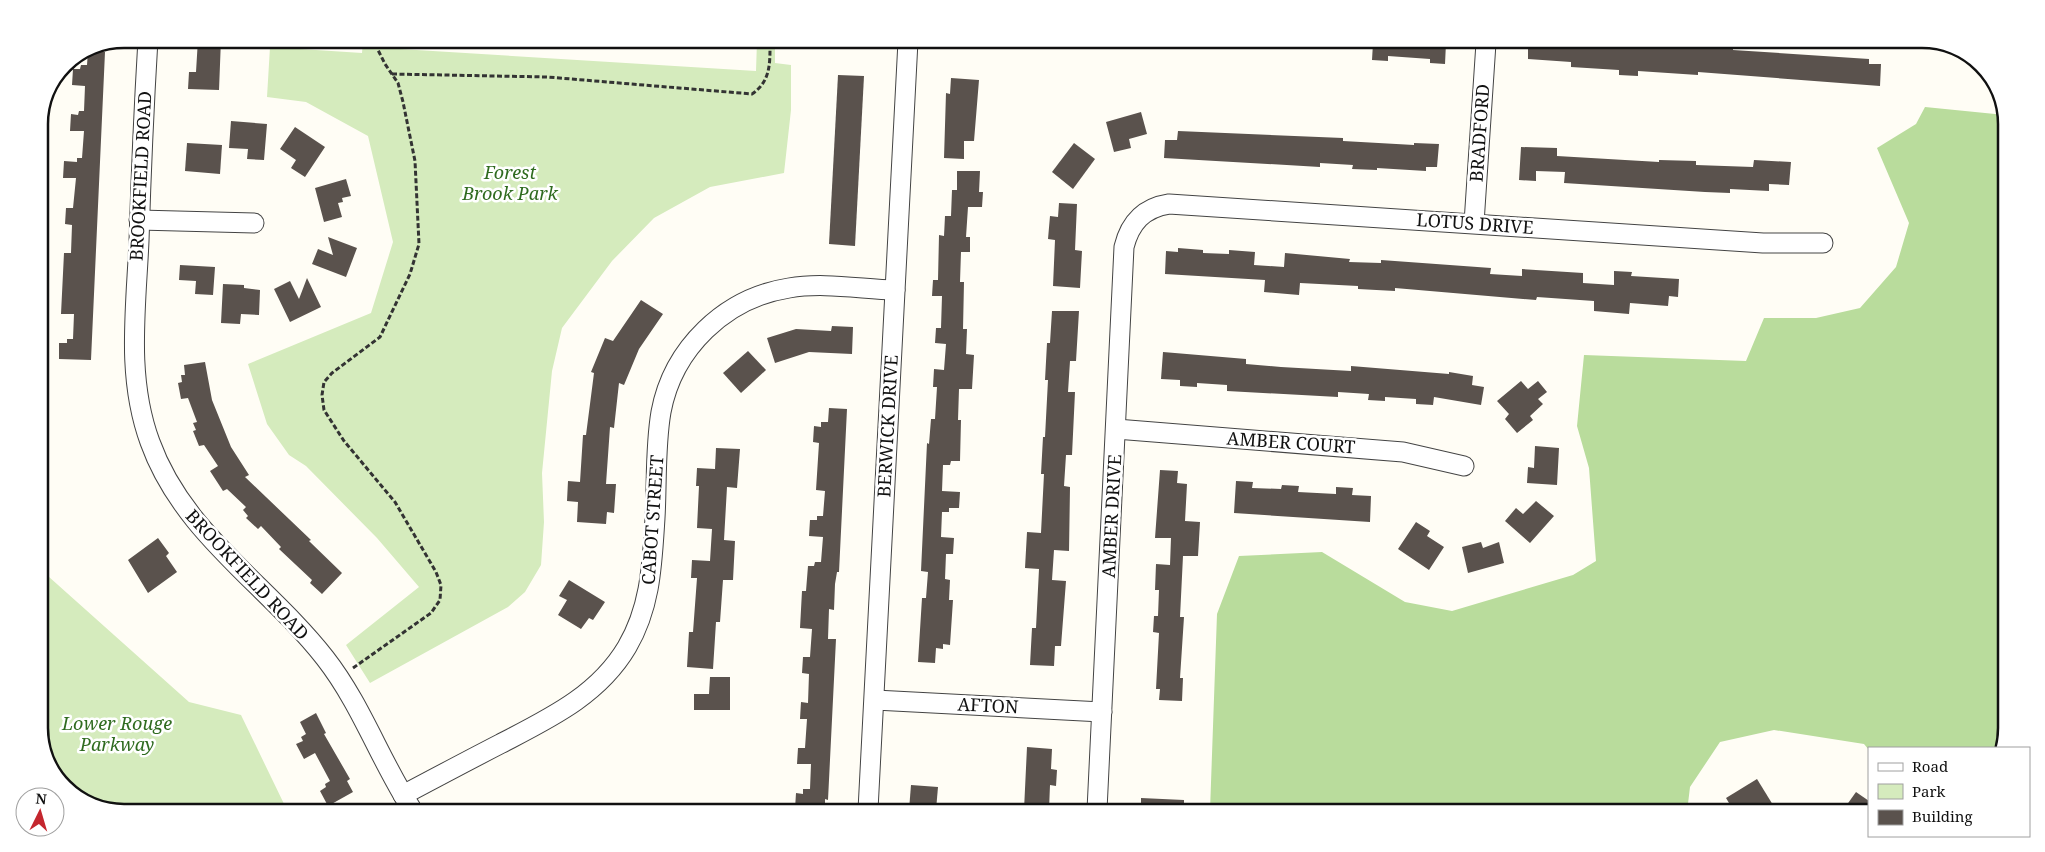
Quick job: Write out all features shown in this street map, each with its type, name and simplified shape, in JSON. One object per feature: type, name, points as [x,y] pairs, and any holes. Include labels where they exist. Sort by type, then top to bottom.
[{"type":"street","name":"BROOKFIELD ROAD","points":[[148,48],[134,370],[143,421],[158,463],[176,495],[202,531],[288,616],[325,658],[349,695],[407,802]]},
{"type":"street","name":"BERWICK DRIVE","points":[[868,804],[908,48]]},
{"type":"street","name":"BRADFORD","points":[[1474,223],[1486,48]]},
{"type":"street","name":"LOTUS DRIVE","points":[[1133,223],[1152,208],[1169,204],[1763,243],[1823,243]]},
{"type":"street","points":[[139,220],[254,223]]},
{"type":"street","name":"AMBER DRIVE","points":[[1097,804],[1124,246],[1133,223]]},
{"type":"street","name":"CABOT STREET","points":[[407,802],[560,712],[586,694],[608,673],[626,648],[638,626],[648,597],[652,573],[659,429],[665,397],[680,361],[703,331],[724,313],[748,300],[790,287],[895,290]]},
{"type":"street","name":"AMBER COURT","points":[[1116,429],[1403,452],[1464,466]]},
{"type":"street","name":"AFTON","points":[[875,700],[1102,712]]},
{"type":"path","points":[[347,671],[432,614],[440,600],[441,585],[436,572],[395,502],[344,441],[324,410],[322,395],[324,382],[332,372],[380,337],[410,274],[419,244],[415,162],[398,83],[378,48]]},
{"type":"path","points":[[392,74],[547,78],[752,94],[762,87],[766,79],[769,48]]},
{"type":"green space","name":"Forest Brook Park","points":[[270,48],[362,53],[362,48],[384,48],[756,71],[757,48],[775,48],[775,63],[791,65],[791,110],[784,173],[710,187],[654,218],[612,261],[562,328],[552,371],[542,473],[544,522],[541,565],[525,592],[508,607],[370,683],[346,645],[419,587],[377,538],[306,466],[289,455],[267,424],[248,364],[371,313],[393,242],[368,136],[306,102],[267,97]]},
{"type":"green space","points":[[1925,107],[1997,114],[1998,729],[1995,747],[1868,747],[1868,749],[1864,744],[1774,730],[1720,742],[1690,787],[1688,804],[1210,804],[1217,614],[1239,556],[1322,552],[1405,602],[1452,611],[1573,575],[1596,561],[1589,468],[1577,426],[1584,355],[1746,361],[1764,318],[1816,318],[1860,308],[1896,267],[1909,223],[1877,148],[1916,124]]},
{"type":"green space","name":"Lower Rouge Parkway","points":[[48,576],[189,702],[241,715],[284,804],[108,803],[94,799],[77,789],[58,767],[49,744]]},
{"type":"building","points":[[197,48],[221,48],[219,90],[188,89],[189,72],[196,72]]},
{"type":"building","points":[[1373,48],[1446,48],[1445,64],[1430,63],[1430,59],[1388,56],[1388,61],[1372,60]]},
{"type":"building","points":[[1528,48],[1733,48],[1733,50],[1869,59],[1869,64],[1881,64],[1880,86],[1698,72],[1698,75],[1638,71],[1638,76],[1619,75],[1619,70],[1571,67],[1571,62],[1528,59]]},
{"type":"building","points":[[99,52],[105,52],[91,360],[59,359],[59,343],[67,343],[67,339],[73,339],[74,314],[61,314],[64,253],[71,253],[72,225],[65,224],[66,208],[73,208],[76,178],[63,178],[64,161],[77,162],[77,158],[82,158],[84,131],[70,131],[71,114],[78,115],[79,111],[84,111],[85,86],[72,85],[73,69],[80,69],[81,65],[87,65],[88,56]]},
{"type":"building","points":[[838,75],[864,76],[855,246],[829,244]]},
{"type":"building","points":[[951,78],[979,80],[974,141],[964,141],[964,159],[944,158],[946,93],[950,94]]},
{"type":"building","points":[[1141,112],[1147,134],[1129,139],[1131,148],[1114,152],[1106,122]]},
{"type":"building","points":[[231,121],[267,124],[264,160],[247,159],[248,149],[229,148]]},
{"type":"building","points":[[295,127],[325,147],[305,177],[291,168],[296,160],[280,149]]},
{"type":"building","points":[[1178,131],[1343,138],[1343,141],[1414,145],[1414,143],[1439,144],[1437,167],[1426,167],[1426,171],[1377,168],[1377,170],[1352,169],[1353,165],[1320,163],[1320,167],[1164,158],[1165,140],[1177,140]]},
{"type":"building","points":[[187,143],[222,145],[220,174],[185,171]]},
{"type":"building","points":[[1074,143],[1095,159],[1073,189],[1052,172]]},
{"type":"building","points":[[1521,147],[1557,148],[1557,156],[1659,162],[1659,160],[1696,161],[1696,165],[1753,167],[1754,160],[1791,162],[1789,185],[1769,184],[1769,191],[1730,189],[1730,193],[1705,192],[1564,183],[1565,172],[1536,171],[1536,181],[1519,180]]},
{"type":"building","points":[[957,171],[980,171],[979,192],[983,192],[982,207],[968,207],[966,237],[970,237],[970,252],[961,252],[960,282],[964,282],[963,329],[967,329],[966,354],[974,355],[972,389],[959,389],[958,420],[961,420],[960,461],[951,461],[950,465],[943,465],[942,491],[960,492],[959,508],[949,508],[949,512],[942,512],[941,537],[954,538],[953,554],[946,554],[945,579],[950,580],[949,600],[953,600],[950,645],[943,644],[943,649],[936,648],[935,663],[918,662],[922,598],[926,598],[928,572],[921,571],[927,443],[929,444],[931,419],[935,419],[937,387],[933,387],[934,369],[944,370],[946,344],[935,343],[936,328],[941,328],[942,296],[932,296],[933,280],[938,280],[939,235],[944,236],[945,216],[951,216],[952,190],[957,190]]},
{"type":"building","points":[[346,179],[351,196],[342,198],[343,202],[338,203],[342,217],[324,222],[315,188]]},
{"type":"building","points":[[1059,203],[1077,204],[1075,250],[1082,251],[1080,288],[1053,286],[1055,240],[1048,239],[1050,216],[1058,217]]},
{"type":"building","points":[[328,237],[357,248],[346,277],[312,264],[318,249],[333,255]]},
{"type":"building","points":[[1178,248],[1203,250],[1203,253],[1229,254],[1229,250],[1255,252],[1254,265],[1284,267],[1285,253],[1350,259],[1349,262],[1381,263],[1381,260],[1491,268],[1490,274],[1522,276],[1522,269],[1583,273],[1583,283],[1614,285],[1614,271],[1632,272],[1631,276],[1679,279],[1678,297],[1669,296],[1668,306],[1630,303],[1629,314],[1594,311],[1594,301],[1537,297],[1536,300],[1395,288],[1395,291],[1358,289],[1358,286],[1300,283],[1299,295],[1264,292],[1265,280],[1165,274],[1166,251],[1178,252]]},
{"type":"building","points":[[180,265],[215,267],[213,295],[195,294],[196,281],[179,280]]},
{"type":"building","points":[[307,278],[321,307],[290,322],[274,289],[290,281],[299,299]]},
{"type":"building","points":[[223,284],[244,285],[244,288],[260,290],[259,315],[241,314],[240,324],[221,323]]},
{"type":"building","points":[[641,300],[663,314],[639,349],[624,385],[619,383],[614,428],[610,427],[606,484],[616,484],[614,513],[607,512],[606,524],[577,522],[578,502],[567,501],[568,481],[580,482],[583,435],[586,435],[594,373],[591,372],[605,338],[613,341]]},
{"type":"building","points":[[1052,311],[1079,311],[1076,361],[1070,361],[1068,392],[1075,392],[1072,455],[1066,455],[1064,486],[1070,487],[1069,551],[1054,550],[1052,580],[1066,581],[1061,646],[1055,646],[1054,666],[1030,665],[1032,628],[1036,628],[1039,569],[1025,568],[1027,532],[1041,533],[1044,474],[1041,474],[1048,380],[1045,380],[1047,343],[1050,343]]},
{"type":"building","points":[[832,326],[853,327],[852,354],[809,352],[775,363],[767,338],[796,329],[831,331]]},
{"type":"building","points":[[748,351],[766,370],[741,393],[723,373]]},
{"type":"building","points":[[1163,352],[1246,359],[1246,364],[1281,367],[1351,371],[1351,366],[1449,374],[1449,372],[1473,376],[1472,385],[1484,387],[1481,405],[1434,397],[1433,405],[1416,404],[1416,399],[1385,397],[1385,401],[1368,400],[1369,394],[1338,392],[1338,397],[1227,391],[1227,385],[1197,383],[1197,387],[1180,386],[1180,380],[1161,379]]},
{"type":"building","points":[[205,362],[212,400],[231,447],[249,475],[245,477],[311,540],[309,541],[342,573],[322,594],[310,583],[312,580],[279,549],[281,547],[261,526],[258,529],[246,518],[248,516],[243,510],[246,507],[227,489],[223,491],[210,471],[218,466],[204,445],[199,446],[193,431],[196,430],[193,423],[197,422],[188,398],[181,399],[178,383],[182,382],[181,375],[185,375],[184,365]]},
{"type":"building","points":[[1521,381],[1528,389],[1538,381],[1547,392],[1538,399],[1543,404],[1530,416],[1533,420],[1517,433],[1505,419],[1509,414],[1497,401]]},
{"type":"building","points":[[829,408],[847,409],[839,572],[837,572],[835,584],[834,610],[829,609],[828,639],[836,639],[828,800],[825,799],[825,804],[795,804],[796,793],[803,794],[803,789],[810,789],[811,764],[797,764],[798,748],[805,748],[807,719],[800,719],[801,702],[808,703],[809,674],[802,673],[803,657],[810,657],[812,629],[800,628],[802,591],[806,591],[808,566],[814,566],[815,562],[821,562],[823,537],[809,536],[810,520],[817,520],[817,516],[823,516],[825,491],[816,490],[819,443],[813,442],[814,426],[821,427],[821,422],[828,422]]},
{"type":"building","points":[[1535,446],[1559,448],[1557,485],[1527,483],[1528,467],[1534,468]]},
{"type":"building","points":[[716,448],[740,449],[737,488],[727,487],[724,540],[735,541],[733,580],[723,580],[720,622],[716,622],[713,669],[687,667],[689,632],[693,632],[697,578],[691,578],[692,560],[710,561],[712,529],[697,528],[699,486],[696,486],[697,468],[715,469]]},
{"type":"building","points":[[1160,470],[1178,471],[1177,483],[1187,484],[1185,521],[1200,522],[1198,556],[1183,556],[1180,617],[1184,617],[1180,678],[1183,678],[1182,701],[1159,700],[1160,689],[1156,689],[1159,633],[1153,632],[1154,616],[1158,616],[1159,590],[1155,590],[1156,564],[1170,565],[1171,538],[1155,538]]},
{"type":"building","points":[[1236,481],[1253,482],[1252,488],[1281,489],[1282,485],[1299,486],[1298,492],[1336,494],[1336,487],[1353,488],[1352,495],[1371,496],[1370,522],[1234,513]]},
{"type":"building","points":[[1536,501],[1554,516],[1530,543],[1505,521],[1516,508],[1523,514]]},
{"type":"building","points":[[1416,522],[1430,531],[1427,536],[1444,547],[1429,570],[1398,549]]},
{"type":"building","points":[[158,538],[169,553],[166,556],[177,572],[148,593],[128,560]]},
{"type":"building","points":[[1481,542],[1483,548],[1499,542],[1504,563],[1468,573],[1462,547]]},
{"type":"building","points":[[569,580],[605,602],[593,620],[589,618],[581,629],[558,615],[567,600],[559,596]]},
{"type":"building","points":[[710,677],[730,677],[730,710],[694,710],[694,694],[709,694]]},
{"type":"building","points":[[316,713],[326,733],[324,734],[350,779],[347,781],[353,792],[332,804],[327,804],[320,791],[330,781],[315,753],[304,759],[296,744],[303,741],[301,737],[306,734],[300,722]]},
{"type":"building","points":[[1027,747],[1052,749],[1051,769],[1057,770],[1056,786],[1050,785],[1049,804],[1024,804]]},
{"type":"building","points":[[1757,779],[1772,804],[1730,804],[1726,798]]},
{"type":"building","points":[[911,785],[938,787],[937,804],[909,804]]},
{"type":"building","points":[[1856,792],[1868,800],[1868,804],[1847,804]]},
{"type":"building","points":[[1141,798],[1184,800],[1184,804],[1141,804]]}]
